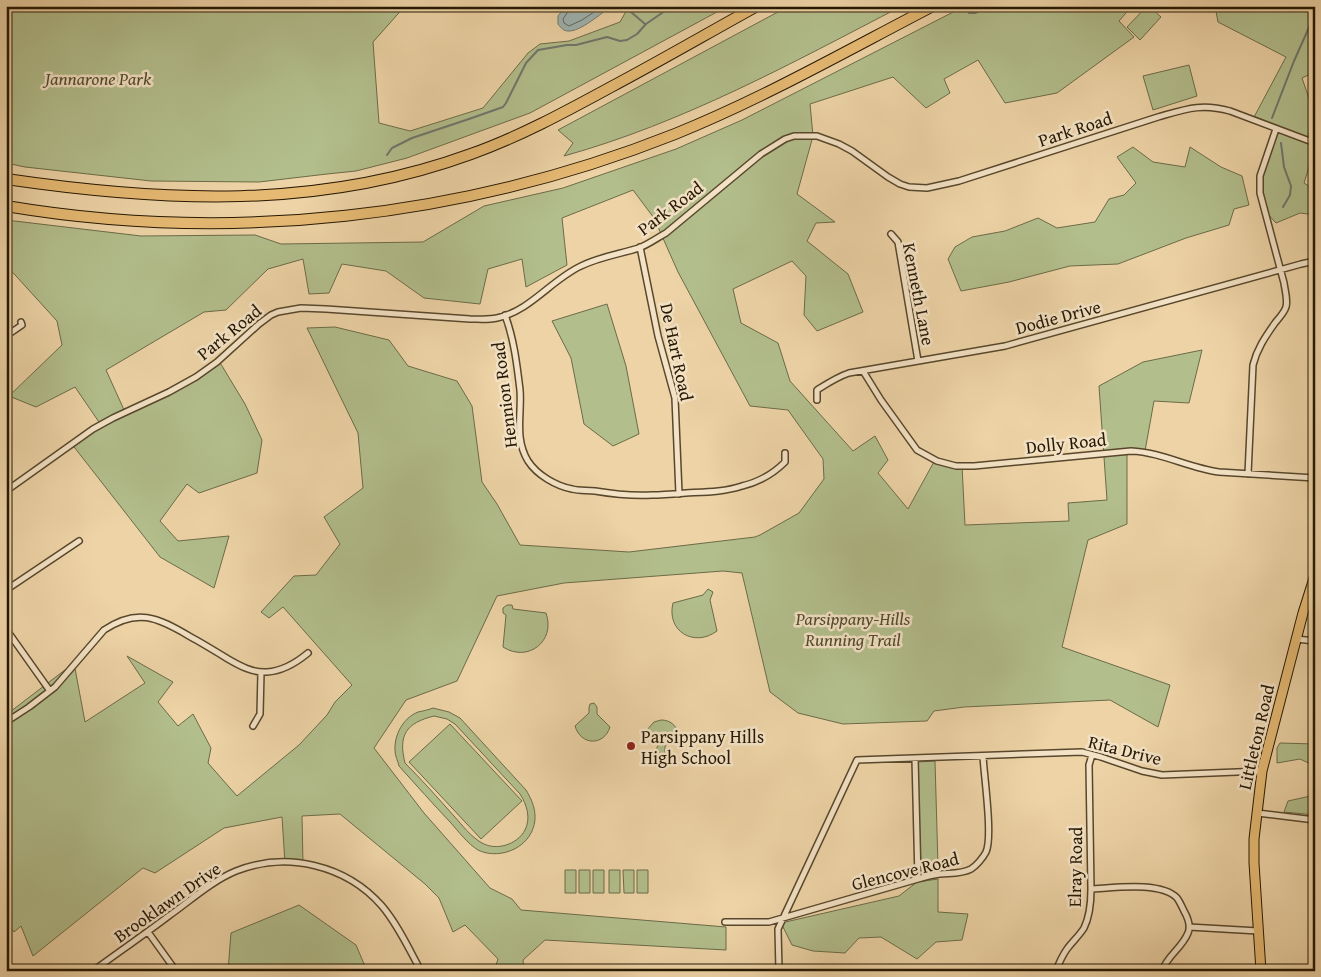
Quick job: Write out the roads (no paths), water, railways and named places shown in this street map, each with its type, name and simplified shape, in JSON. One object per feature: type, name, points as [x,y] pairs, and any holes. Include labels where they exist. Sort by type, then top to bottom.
[{"type":"highway","points":[[6,179],[115,193],[220,197],[302,193],[392,178],[471,154],[536,126],[757,6]]},
{"type":"highway","points":[[6,206],[146,221],[189,223],[271,222],[336,217],[399,209],[477,194],[568,172],[677,133],[767,92],[933,6]]},
{"type":"main road","name":"Littleton Road","points":[[1261,971],[1254,839],[1262,771],[1296,639],[1315,575]]},
{"type":"street","name":"Park Road","points":[[7,489],[93,429],[196,377],[217,362],[271,315],[278,312],[309,308],[470,319],[490,319],[505,315],[522,307],[579,266],[640,247],[666,233],[761,154],[794,136],[817,136],[827,139],[852,151],[900,184],[916,189],[959,181],[1189,108],[1220,108],[1315,143]]},
{"type":"street","points":[[1248,474],[1255,356],[1265,337],[1287,305],[1286,294],[1260,193],[1260,176],[1276,129]]},
{"type":"street","name":"Kenneth Lane","points":[[891,234],[898,242],[918,361]]},
{"type":"street","name":"De Hart Road","points":[[640,247],[658,336],[675,398],[679,494]]},
{"type":"street","name":"Dodie Drive","points":[[817,400],[817,390],[840,376],[1005,346],[1315,261]]},
{"type":"street","name":"Hennion Road","points":[[505,315],[512,336],[520,392],[520,442],[533,467],[540,474],[554,482],[573,490],[621,495],[679,494],[726,490],[757,481],[769,475],[785,462],[785,453]]},
{"type":"street","points":[[6,336],[22,325],[21,322]]},
{"type":"street","name":"Dolly Road","points":[[863,371],[881,400],[917,450],[937,461],[956,466],[1142,451],[1206,470],[1315,478]]},
{"type":"street","points":[[6,590],[79,541]]},
{"type":"street","points":[[6,722],[50,691],[104,630],[122,620],[138,617],[164,622],[241,666],[261,672],[288,667],[308,653]]},
{"type":"street","points":[[6,629],[50,691]]},
{"type":"street","points":[[1296,639],[1315,641]]},
{"type":"street","points":[[253,726],[260,714],[261,672]]},
{"type":"street","name":"Rita Drive","points":[[782,918],[857,760],[1082,752],[1142,771],[1162,775],[1262,771]]},
{"type":"street","name":"Elray Road","points":[[1056,971],[1062,956],[1087,921],[1090,908],[1089,765],[1092,755]]},
{"type":"street","name":"Glencove Road","points":[[782,918],[918,879],[940,874],[958,873],[971,869],[986,852],[989,842],[983,756]]},
{"type":"street","points":[[915,758],[918,879]]},
{"type":"street","points":[[1257,813],[1315,820]]},
{"type":"street","name":"Brooklawn Drive","points":[[93,971],[196,896],[235,872],[263,864],[285,862],[306,864],[332,870],[350,879],[372,896],[393,921],[421,971]]},
{"type":"street","points":[[1091,889],[1160,888],[1178,900],[1186,915],[1189,932],[1166,961],[1162,971]]},
{"type":"street","points":[[725,922],[769,922],[782,918]]},
{"type":"street","points":[[779,971],[778,928],[782,918]]},
{"type":"street","points":[[1189,927],[1258,931]]},
{"type":"street","points":[[148,932],[176,971]]},
{"type":"water","points":[[566,6],[611,6],[585,25],[568,31],[558,24],[558,16]]},
{"type":"waterway","points":[[624,6],[645,24]]},
{"type":"waterway","points":[[387,155],[392,148],[412,138],[503,107],[526,63],[538,50],[576,45],[607,37],[620,41],[627,40],[672,6]]},
{"type":"waterway","points":[[969,13],[975,13],[990,6]]},
{"type":"waterway","points":[[1272,118],[1315,14]]},
{"type":"waterway","points":[[1281,143],[1284,167],[1291,186],[1290,195],[1283,207]]},
{"type":"place","name":"Parsippany Hills High School","points":[[631,746]]},
{"type":"park label","name":"Jannarone Park","points":[[98,78]]},
{"type":"park label","name":"Parsippany-Hills Running Trail","points":[[853,628]]}]
